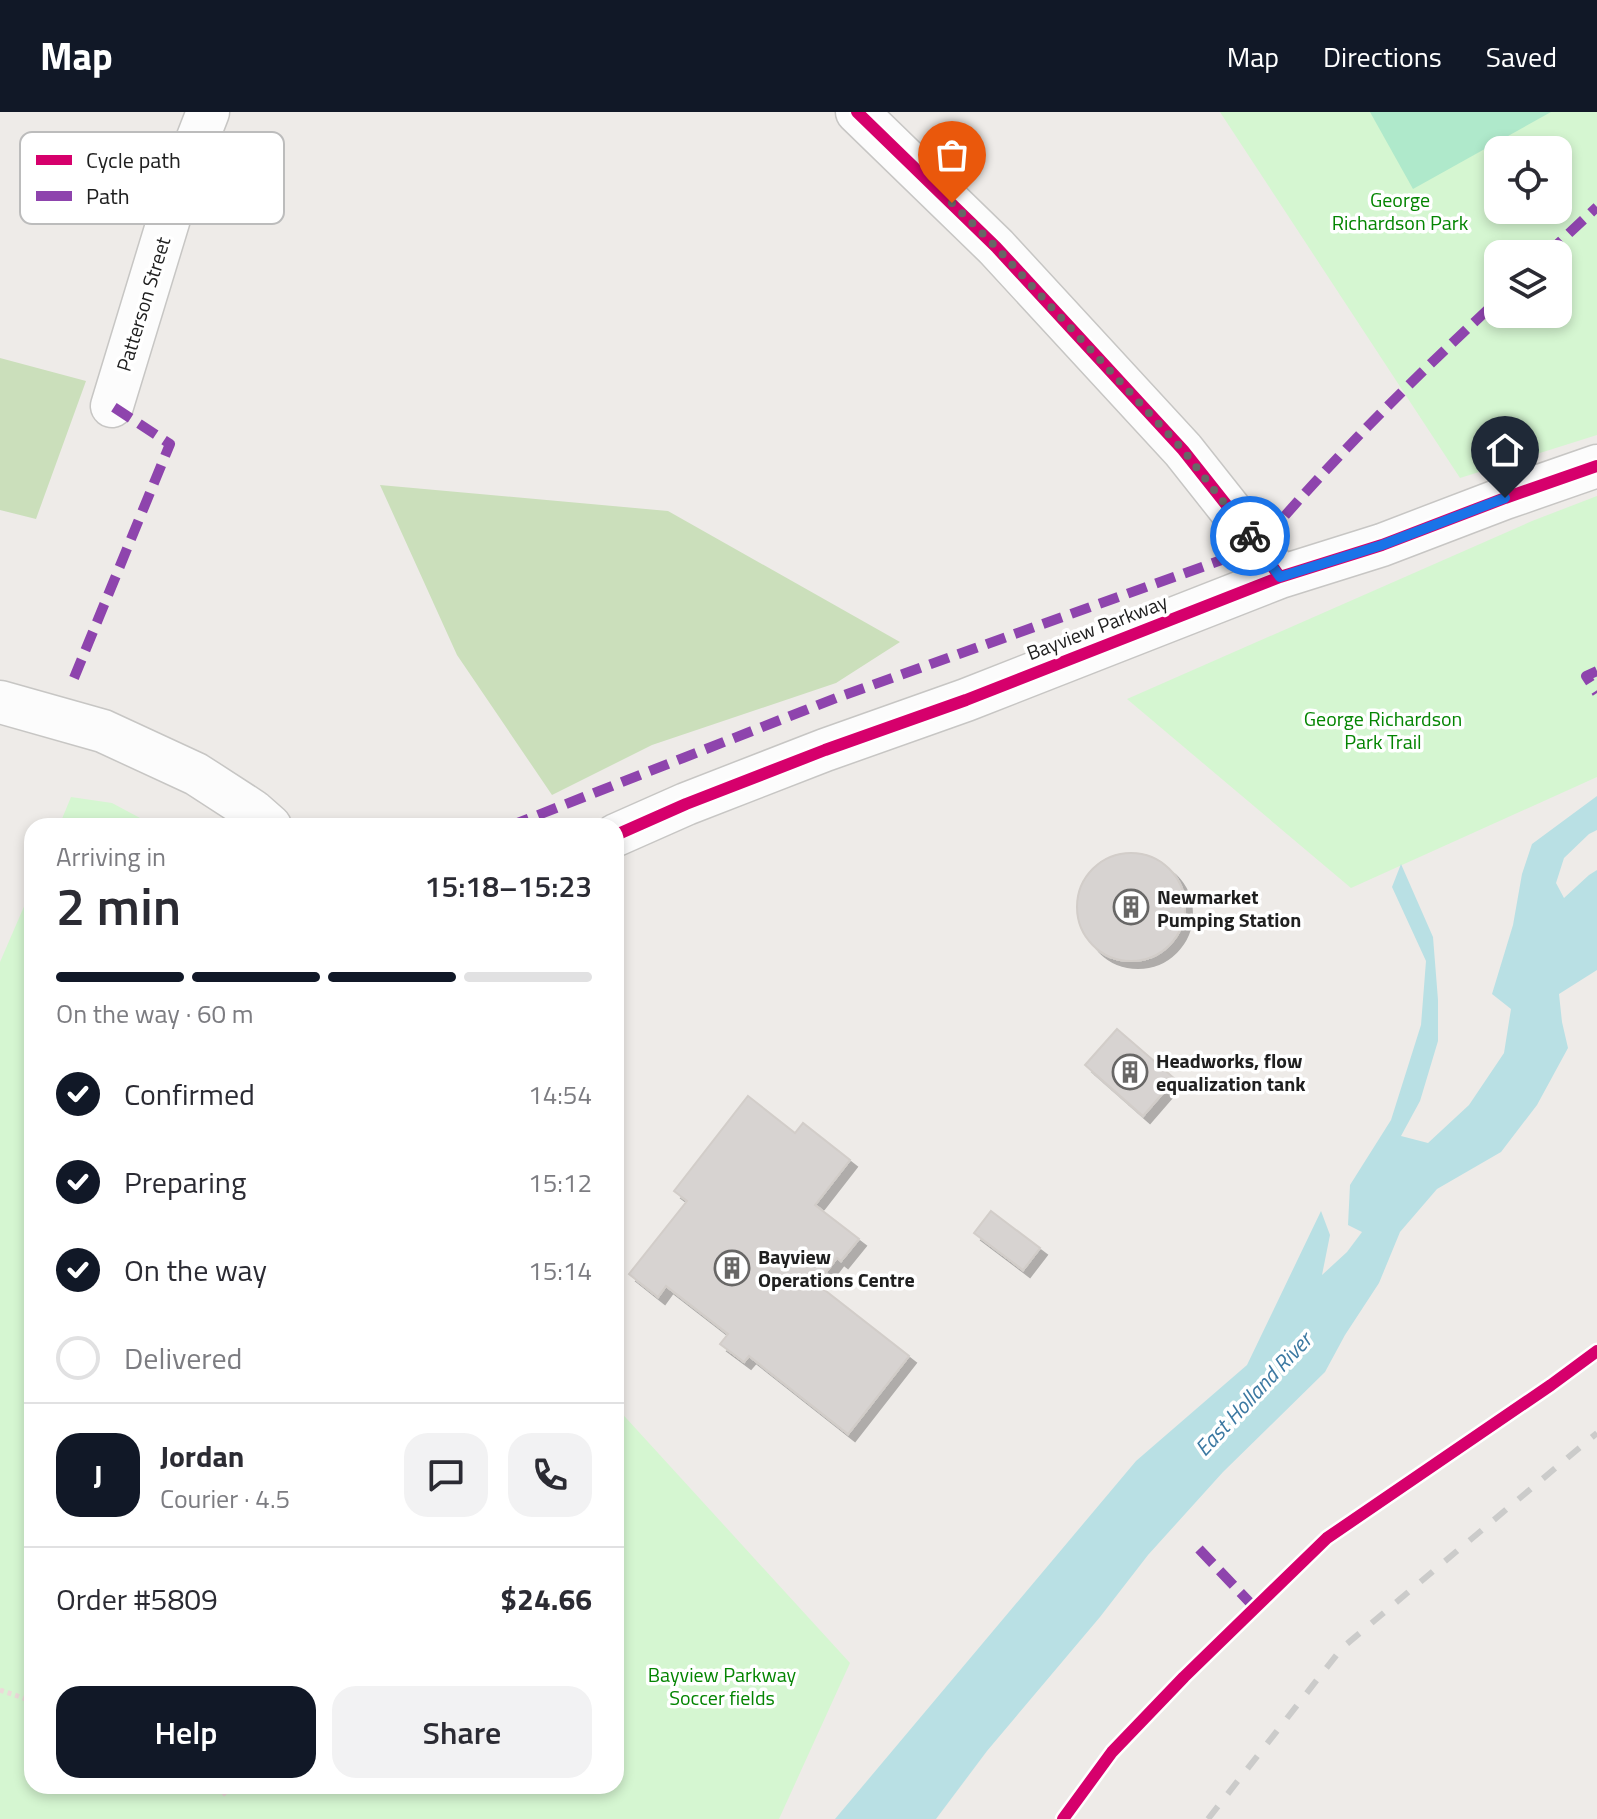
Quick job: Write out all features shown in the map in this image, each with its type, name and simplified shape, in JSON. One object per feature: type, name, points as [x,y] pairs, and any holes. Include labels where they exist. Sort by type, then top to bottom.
[{"type":"street","name":"Patterson Street","points":[[200,132],[208,112]]},
{"type":"street","points":[[857,112],[996,247],[1183,450],[1280,577]]},
{"type":"street","name":"Patterson Street","points":[[112,406],[167,224]]},
{"type":"street","name":"Bayview Parkway","points":[[624,831],[825,750],[966,700],[1280,577],[1382,545],[1597,466]]},
{"type":"street","points":[[0,702],[103,731],[196,774],[261,818]]},
{"type":"path","points":[[0,1690],[24,1698]]},
{"type":"green space","name":"George Richardson Park","points":[[1220,112],[1597,112],[1597,435],[1460,478]]},
{"type":"green space","points":[[1370,112],[1551,112],[1508,136],[1484,136],[1484,149],[1413,189]]},
{"type":"green space","points":[[0,358],[86,381],[36,519],[0,510]]},
{"type":"green space","points":[[380,485],[668,511],[900,642],[836,683],[652,745],[552,795],[457,655]]},
{"type":"green space","name":"George Richardson Park Trail","points":[[1597,496],[1597,777],[1351,888],[1127,699],[1532,521]]},
{"type":"green space","points":[[71,797],[112,803],[140,818],[62,818]]},
{"type":"green space","name":"Bayview Parkway Soccer fields","points":[[24,906],[24,1794],[624,1794],[624,1416],[850,1663],[779,1819],[0,1819],[0,962]]},
{"type":"water","name":"East Holland River","points":[[1597,796],[1597,830],[1564,858],[1556,883],[1564,898],[1597,870],[1597,970],[1559,994],[1568,1048],[1537,1105],[1501,1152],[1437,1189],[1400,1232],[1379,1283],[1325,1372],[1223,1472],[1148,1555],[987,1751],[936,1819],[835,1819],[1136,1461],[1247,1365],[1321,1211],[1330,1235],[1322,1275],[1347,1252],[1362,1232],[1348,1225],[1350,1185],[1391,1120],[1421,1025],[1426,961],[1392,887],[1401,864],[1433,937],[1438,1041],[1420,1101],[1401,1136],[1428,1143],[1469,1105],[1504,1053],[1511,1009],[1492,994],[1513,925],[1522,874],[1532,844]]},
{"type":"building","name":"Newmarket Pumping Station","points":[[1131,853],[1152,857],[1169,869],[1181,886],[1185,907],[1181,928],[1169,945],[1152,957],[1131,961],[1110,957],[1093,945],[1081,928],[1077,907],[1081,886],[1093,869],[1110,857]]},
{"type":"building","name":"Headworks, flow equalization tank","points":[[1117,1029],[1175,1079],[1143,1116],[1085,1065]]},
{"type":"building","name":"Bayview Operations Centre","points":[[748,1096],[795,1133],[803,1123],[850,1160],[815,1205],[859,1239],[841,1261],[837,1258],[817,1284],[909,1356],[848,1434],[749,1356],[744,1362],[720,1344],[728,1334],[666,1286],[658,1297],[629,1274],[687,1201],[674,1191]]},
{"type":"building","points":[[991,1211],[1040,1248],[1023,1270],[974,1233]]},
{"type":"railway","points":[[1208,1819],[1342,1648],[1597,1433]]},
{"type":"marked path","points":[[1562,240],[1597,207]]},
{"type":"marked path","points":[[530,818],[836,698],[1258,547],[1374,420],[1484,313]]},
{"type":"marked path","points":[[74,678],[170,444],[112,406]]},
{"type":"marked path","points":[[1597,671],[1586,676],[1597,693]]},
{"type":"marked path","points":[[1199,1549],[1255,1608]]},
{"type":"cycle path","points":[[857,112],[996,247],[1183,450],[1280,577]]},
{"type":"cycle path","points":[[624,831],[825,750],[966,700],[1280,577],[1382,545],[1597,466]]},
{"type":"cycle path","points":[[1063,1819],[1112,1752],[1327,1538],[1597,1351]]},
{"type":"way so far","points":[[952,203],[1183,450],[1250,536]]},
{"type":"place","name":"Newmarket Pumping Station","points":[[1131,907]]},
{"type":"place","name":"Headworks, flow equalization tank","points":[[1130,1072]]},
{"type":"place","name":"Bayview Operations Centre","points":[[732,1268]]},
{"type":"route","points":[[1250,536],[1280,577],[1382,545],[1505,498]]}]
